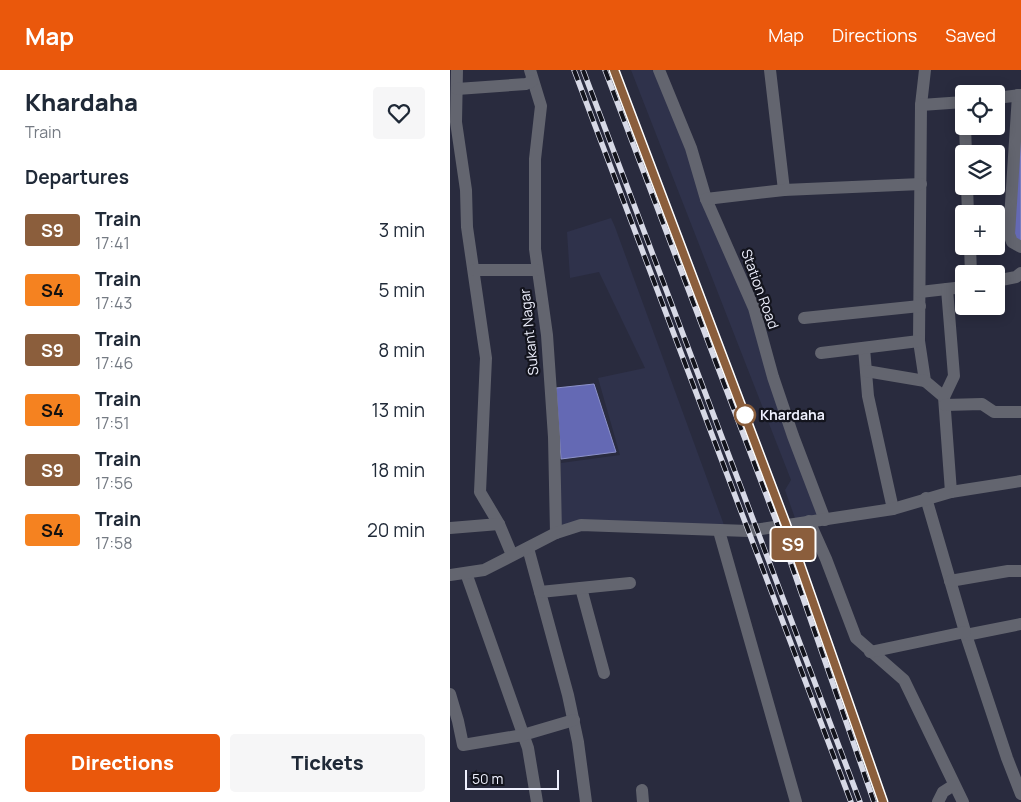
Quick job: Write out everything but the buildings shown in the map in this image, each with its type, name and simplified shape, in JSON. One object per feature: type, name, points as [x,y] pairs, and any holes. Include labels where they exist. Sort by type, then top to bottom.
[{"type":"street","points":[[457,70],[458,88],[453,122],[466,190],[467,228],[486,358],[480,492],[499,524],[512,555]]},
{"type":"street","name":"Station Road","points":[[659,70],[691,148],[706,199],[754,308],[773,377],[825,520]]},
{"type":"street","points":[[770,70],[784,190]]},
{"type":"street","points":[[925,70],[921,106],[919,341],[925,381]]},
{"type":"street","points":[[458,88],[526,84],[531,75]]},
{"type":"street","name":"Sukant Nagar","points":[[531,75],[541,106],[535,159],[535,249],[546,335],[554,437],[556,533]]},
{"type":"street","points":[[1005,97],[1020,95],[1009,234],[1012,242],[1021,247]]},
{"type":"street","points":[[921,106],[955,103]]},
{"type":"street","points":[[706,199],[784,190],[921,184]]},
{"type":"street","points":[[474,270],[538,270]]},
{"type":"street","points":[[1005,279],[1016,277],[1021,273]]},
{"type":"street","points":[[920,292],[955,288]]},
{"type":"street","points":[[947,289],[954,376],[945,401],[951,492]]},
{"type":"street","points":[[804,318],[920,306]]},
{"type":"street","points":[[821,353],[919,341]]},
{"type":"street","points":[[864,348],[868,396],[893,509]]},
{"type":"street","points":[[866,371],[925,381],[945,401],[982,404],[994,412],[1021,412]]},
{"type":"street","points":[[450,575],[484,570],[556,533],[581,524],[748,531],[893,509],[951,492],[1021,481]]},
{"type":"street","points":[[926,498],[966,634],[1019,787]]},
{"type":"street","points":[[809,521],[826,559],[856,638],[904,680],[963,802]]},
{"type":"street","points":[[450,528],[499,524]]},
{"type":"street","points":[[719,530],[796,802]]},
{"type":"street","points":[[528,548],[574,720],[586,802]]},
{"type":"street","points":[[950,581],[1008,571],[1021,571]]},
{"type":"street","points":[[466,573],[528,748],[537,802]]},
{"type":"street","points":[[540,592],[630,583]]},
{"type":"street","points":[[581,588],[604,673]]},
{"type":"street","points":[[870,652],[1021,624]]},
{"type":"street","points":[[450,694],[463,745],[523,734],[574,720]]},
{"type":"street","points":[[938,802],[943,792],[954,785]]},
{"type":"shaded area","points":[[631,70],[655,70],[749,309],[820,518],[796,521],[785,490],[791,480]]},
{"type":"shaded area","points":[[611,218],[724,525],[561,525],[561,463],[620,455],[598,378],[645,368],[599,272],[570,278],[567,232]]},
{"type":"water","points":[[1021,120],[1021,242],[1012,242]]},
{"type":"water","points":[[594,384],[616,452],[561,459],[556,388]]},
{"type":"railway","points":[[574,70],[851,802]]},
{"type":"railway","points":[[583,70],[860,802]]},
{"type":"railway","points":[[605,70],[778,526],[874,802]]},
{"type":"railway","points":[[614,70],[786,525],[812,599]]},
{"type":"railway","points":[[831,653],[883,802]]},
{"type":"train","name":"S9","points":[[614,70],[786,525],[883,802]]},
{"type":"place","name":"Khardaha","points":[[745,415]]}]
